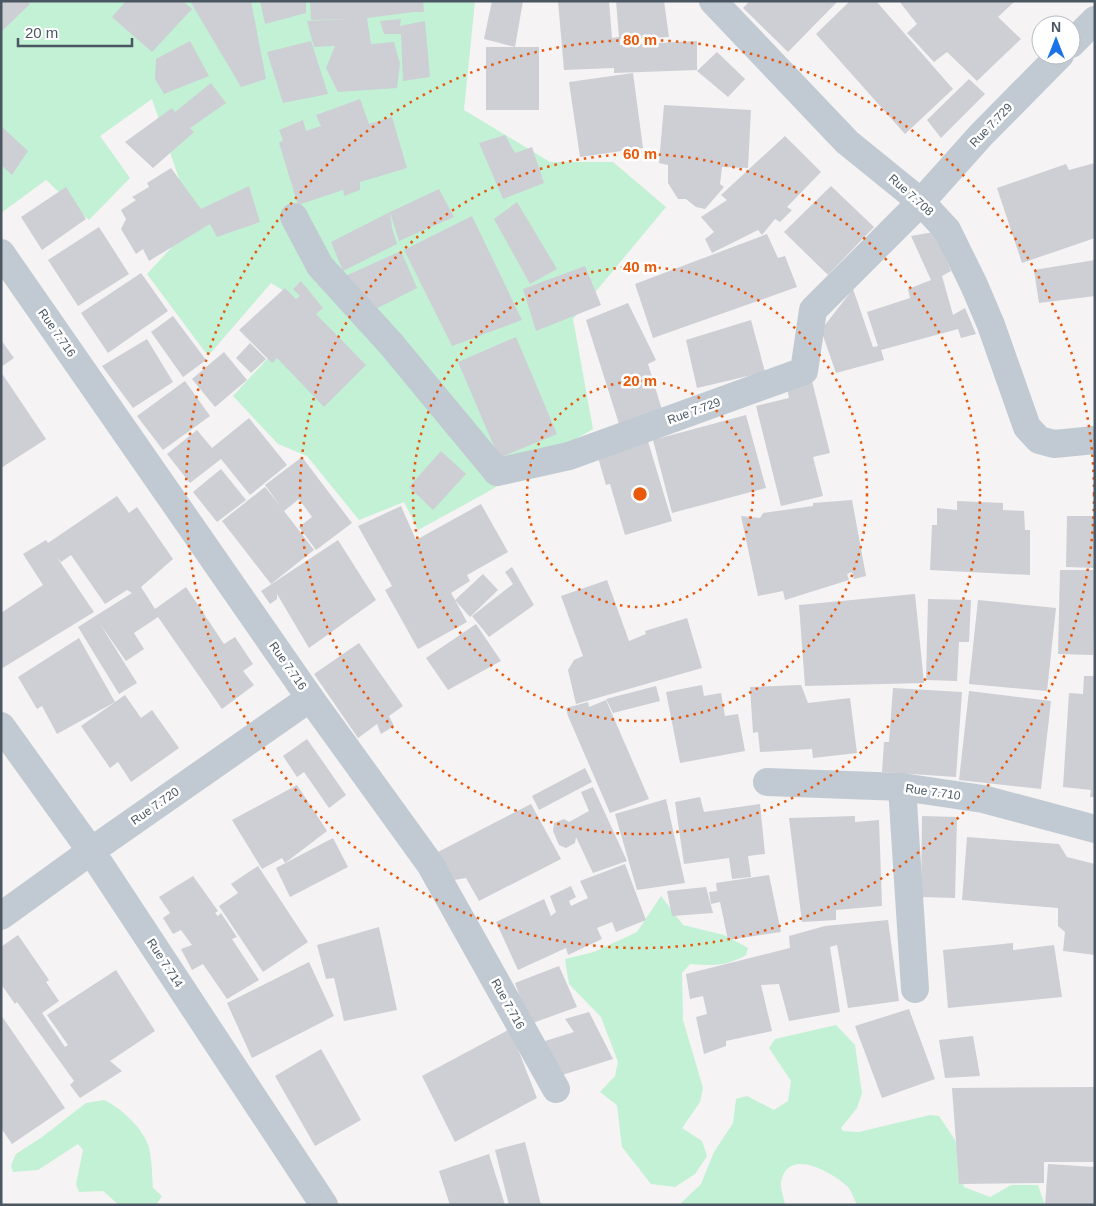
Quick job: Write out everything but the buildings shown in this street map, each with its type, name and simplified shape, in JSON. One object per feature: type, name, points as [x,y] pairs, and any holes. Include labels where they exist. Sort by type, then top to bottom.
[{"type":"street","name":"Rue 7.708","points":[[713,1],[847,142],[922,202],[947,230],[974,285],[1004,359],[1027,427],[1039,440],[1054,444],[1095,440]]},
{"type":"street","points":[[1081,34],[1095,20]]},
{"type":"street","name":"Rue 7.729","points":[[294,217],[320,266],[390,344],[497,472],[569,456],[804,371],[812,310],[922,202],[981,135],[1050,65]]},
{"type":"street","name":"Rue 7.716","points":[[1,253],[310,698],[430,864],[556,1089]]},
{"type":"street","name":"Rue 7.720","points":[[1,916],[310,698]]},
{"type":"street","name":"Rue 7.714","points":[[1,726],[91,851],[324,1205]]},
{"type":"street","name":"Rue 7.710","points":[[766,782],[902,787],[983,799],[1095,829]]},
{"type":"street","points":[[902,787],[915,989]]},
{"type":"green space","points":[[1,1],[475,1],[464,110],[550,162],[613,162],[666,207],[573,319],[593,429],[484,494],[418,530],[404,502],[359,520],[307,456],[278,444],[233,396],[313,309],[271,283],[208,356],[147,274],[194,223],[152,99],[100,136],[130,178],[89,220],[46,180],[1,213]]},
{"type":"green space","points":[[661,896],[683,925],[724,935],[748,948],[746,955],[732,961],[712,965],[690,964],[682,973],[683,1020],[703,1088],[700,1102],[682,1128],[702,1141],[707,1156],[695,1174],[675,1187],[651,1184],[622,1147],[617,1105],[600,1092],[615,1076],[618,1062],[601,1017],[569,984],[565,959],[594,952],[637,932]]},
{"type":"green space","points":[[836,1025],[855,1045],[862,1093],[857,1108],[841,1128],[843,1131],[859,1132],[930,1115],[939,1116],[955,1140],[964,1187],[990,1197],[1011,1185],[1038,1185],[1045,1205],[857,1205],[848,1187],[841,1181],[822,1170],[801,1164],[792,1166],[785,1171],[781,1182],[785,1205],[679,1205],[701,1184],[714,1152],[733,1123],[736,1099],[747,1096],[774,1110],[788,1101],[791,1081],[769,1048],[775,1039]]},
{"type":"green space","points":[[104,1100],[131,1120],[147,1141],[151,1158],[153,1188],[162,1196],[156,1205],[119,1205],[103,1191],[79,1192],[76,1184],[83,1150],[78,1144],[38,1170],[13,1172],[11,1165],[16,1154],[42,1137],[86,1103]]}]
